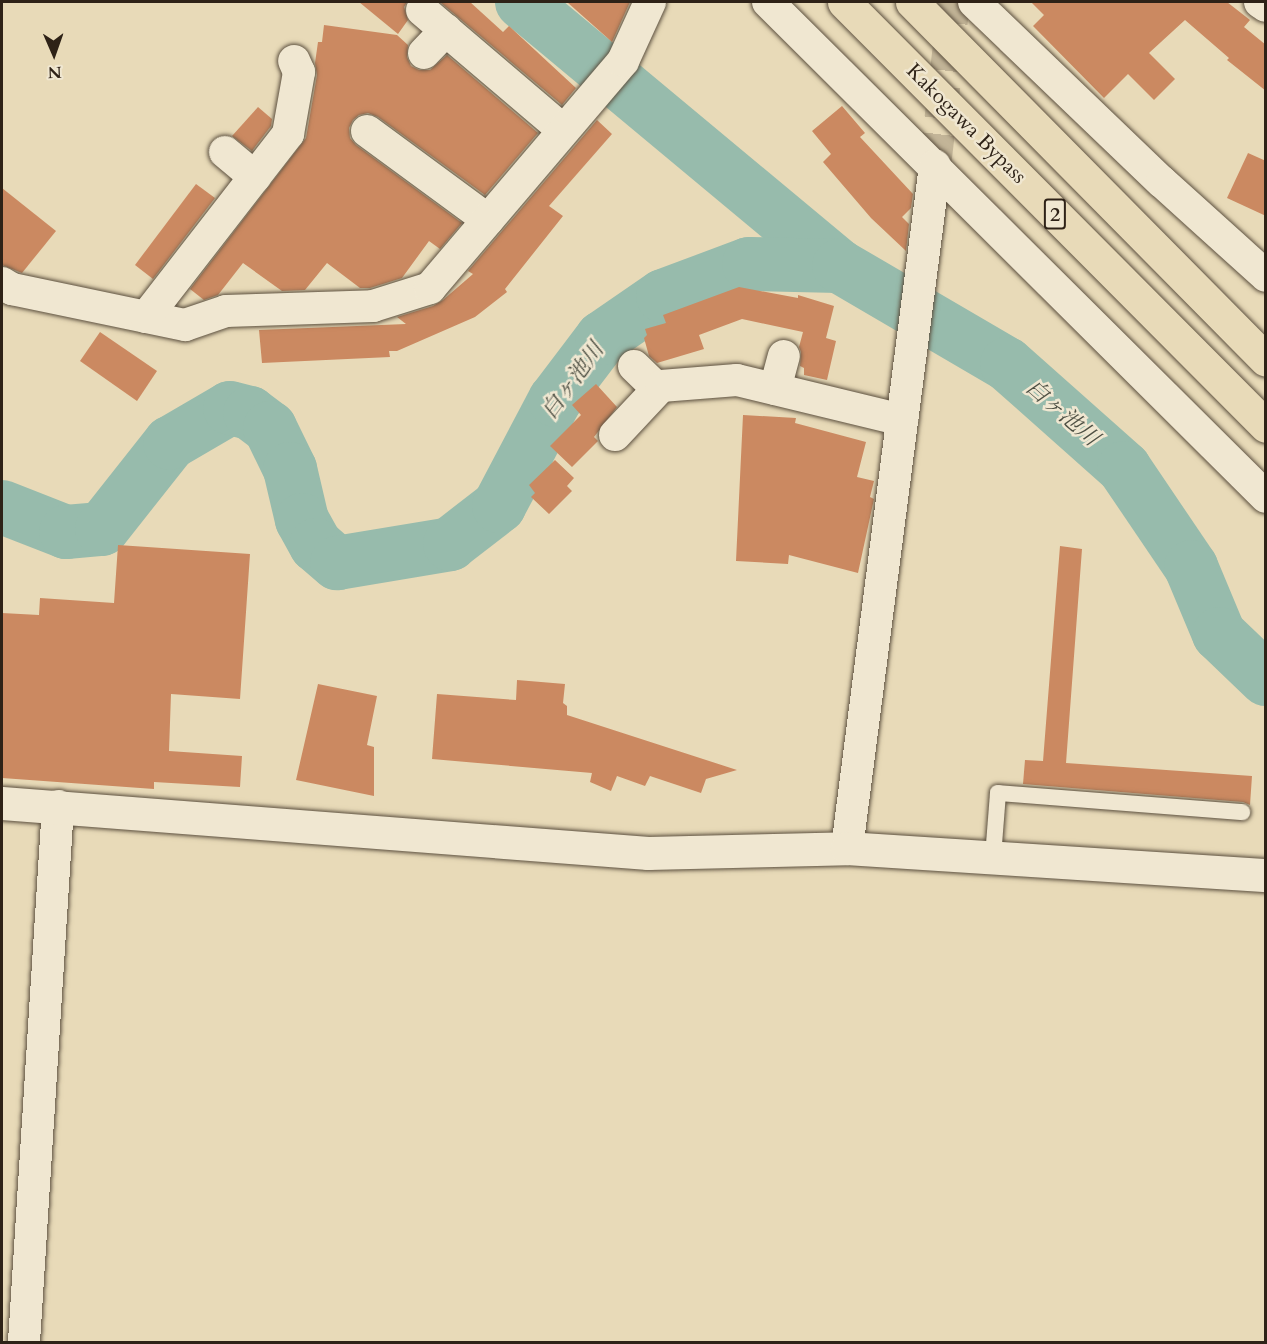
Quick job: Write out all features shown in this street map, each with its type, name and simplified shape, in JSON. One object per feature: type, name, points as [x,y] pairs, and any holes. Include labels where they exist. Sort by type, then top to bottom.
[{"type":"highway","name":"Kakogawa Bypass","points":[[844,2],[1266,426]]},
{"type":"highway","name":"2","points":[[912,2],[1266,360]]},
{"type":"highway","name":"2","points":[[1201,294],[1266,350]]},
{"type":"street","points":[[2,283],[12,289],[185,326],[226,310],[373,306],[430,288],[623,61],[650,2]]},
{"type":"street","points":[[768,2],[1266,497]]},
{"type":"street","points":[[1260,2],[1266,6]]},
{"type":"street","points":[[985,5],[1162,182],[1266,276]]},
{"type":"street","points":[[422,10],[563,130]]},
{"type":"street","points":[[424,53],[446,30]]},
{"type":"street","points":[[146,317],[288,134],[299,72],[294,61]]},
{"type":"street","points":[[367,131],[488,220]]},
{"type":"street","points":[[225,152],[255,177]]},
{"type":"street","points":[[848,848],[934,166]]},
{"type":"street","points":[[775,389],[784,356]]},
{"type":"street","points":[[634,366],[658,389]]},
{"type":"street","points":[[615,435],[661,386],[737,380],[902,420]]},
{"type":"street","points":[[2,803],[648,853],[848,848],[1266,875]]},
{"type":"street","points":[[24,1342],[58,807]]},
{"type":"lane","points":[[993,857],[998,793],[1242,812]]},
{"type":"building","points":[[359,2],[407,2],[404,7],[408,20],[398,34]]},
{"type":"building","points":[[440,2],[470,2],[503,32],[509,26],[576,88],[562,105]]},
{"type":"building","points":[[567,2],[630,2],[612,42]]},
{"type":"building","points":[[1031,2],[1227,2],[1250,20],[1244,27],[1266,45],[1266,91],[1227,60],[1229,58],[1185,20],[1149,53],[1175,79],[1154,100],[1128,74],[1104,98],[1033,26],[1044,15]]},
{"type":"building","points":[[324,25],[397,35],[408,45],[407,57],[411,66],[419,70],[430,70],[447,55],[538,133],[485,195],[378,117],[368,113],[359,115],[349,128],[350,138],[356,145],[462,223],[440,249],[429,241],[402,278],[370,288],[360,288],[327,263],[305,290],[282,291],[243,263],[218,295],[204,300],[190,289],[306,138],[317,75],[315,63],[318,42],[322,42]]},
{"type":"building","points":[[842,106],[865,133],[860,137],[913,194],[911,208],[902,217],[909,224],[906,251],[871,218],[823,162],[831,154],[812,131]]},
{"type":"building","points":[[258,107],[272,119],[271,126],[252,151],[232,136]]},
{"type":"building","points":[[597,120],[612,134],[549,206],[563,216],[505,289],[507,292],[475,317],[397,351],[389,351],[390,357],[262,363],[259,330],[406,324],[397,317],[433,306],[443,300],[473,274],[468,271]]},
{"type":"building","points":[[1248,153],[1266,161],[1266,216],[1227,198]]},
{"type":"building","points":[[196,184],[215,198],[153,279],[135,265]]},
{"type":"building","points":[[2,188],[56,231],[22,273],[2,265]]},
{"type":"building","points":[[739,287],[798,298],[798,295],[834,306],[826,338],[836,341],[827,380],[804,375],[804,368],[800,366],[799,347],[803,332],[742,319],[699,335],[704,349],[657,363],[649,356],[644,338],[647,335],[645,329],[666,323],[663,315]]},
{"type":"building","points":[[100,332],[157,371],[137,401],[80,361]]},
{"type":"building","points":[[596,384],[617,407],[594,437],[598,441],[572,467],[550,446],[581,415],[572,405]]},
{"type":"building","points":[[743,415],[796,418],[795,423],[866,442],[857,477],[874,481],[870,497],[874,499],[858,573],[789,555],[788,564],[736,561]]},
{"type":"building","points":[[555,460],[574,478],[567,486],[572,491],[549,514],[531,497],[535,493],[529,485]]},
{"type":"building","points":[[118,545],[250,554],[240,699],[171,694],[169,751],[242,756],[240,787],[154,782],[154,789],[2,778],[2,613],[39,615],[40,598],[114,603]]},
{"type":"building","points":[[1060,546],[1082,549],[1066,763],[1252,776],[1250,805],[1243,802],[1023,784],[1025,760],[1043,761]]},
{"type":"building","points":[[517,680],[565,684],[563,703],[567,706],[567,715],[737,770],[706,779],[701,793],[650,776],[645,786],[617,776],[611,791],[590,782],[592,773],[432,759],[437,694],[516,700]]},
{"type":"building","points":[[318,684],[377,696],[367,745],[374,747],[374,796],[296,780]]},
{"type":"waterway","points":[[522,2],[839,266]]},
{"type":"waterway","name":"白ヶ池川","points":[[2,507],[66,532],[102,529],[170,443],[230,408],[250,413],[270,428],[290,469],[302,520],[316,545],[337,563],[450,544],[499,506],[555,400],[602,338],[663,296],[749,264],[839,266],[1007,364],[1124,468],[1191,567],[1219,634],[1266,679]]},
{"type":"tunnel","points":[[935,166],[954,2]]}]
